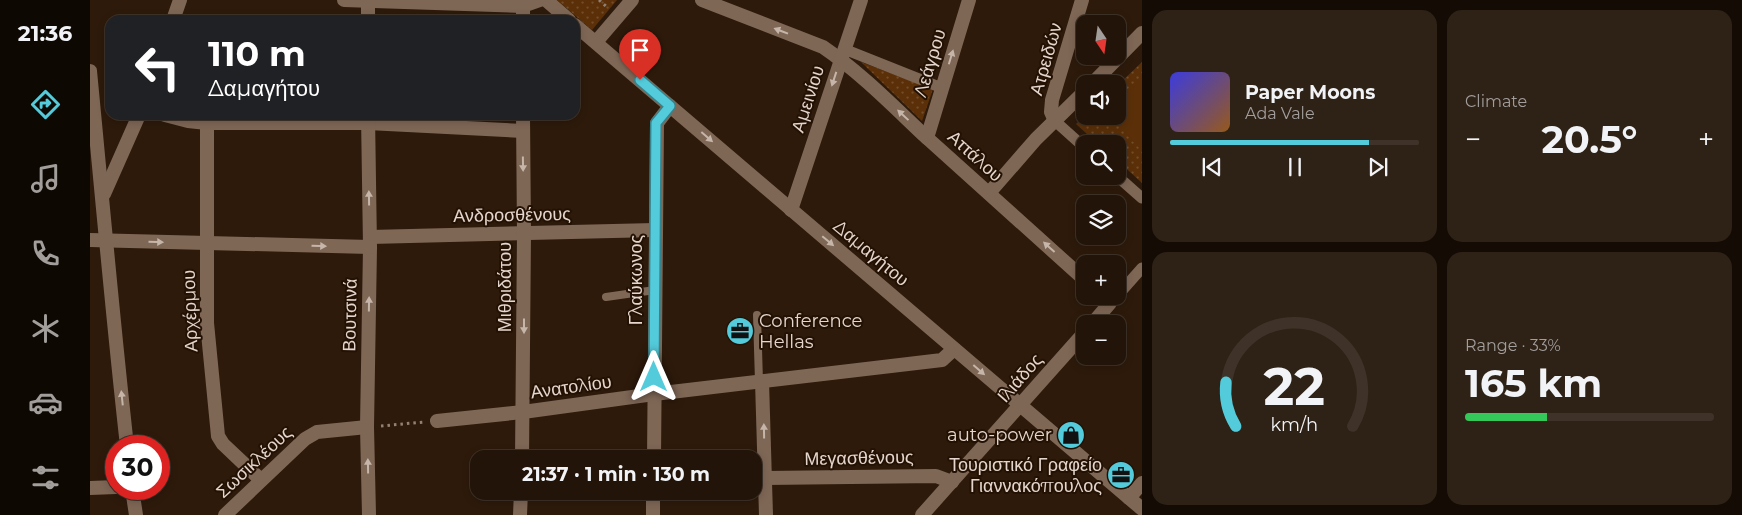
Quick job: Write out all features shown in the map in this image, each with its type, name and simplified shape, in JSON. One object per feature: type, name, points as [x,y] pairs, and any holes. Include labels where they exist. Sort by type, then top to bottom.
[{"type":"street","points":[[175,15],[180,0]]},
{"type":"street","points":[[344,0],[368,0],[523,13],[540,0]]},
{"type":"street","points":[[368,0],[368,15]]},
{"type":"street","points":[[546,0],[563,15]]},
{"type":"street","points":[[596,42],[632,0]]},
{"type":"street","name":"Αττάλου","points":[[702,0],[842,54],[862,76],[927,138],[1076,272]]},
{"type":"street","name":"Αμεινίου","points":[[791,210],[861,0]]},
{"type":"street","name":"Λεάγρου","points":[[927,138],[969,0]]},
{"type":"street","name":"Ατρειδών","points":[[989,193],[1036,139],[1055,121],[1051,112],[1052,100],[1082,0]]},
{"type":"street","name":"Δαμαγήτου","points":[[580,29],[1142,509]]},
{"type":"street","points":[[1101,75],[1142,34]]},
{"type":"street","points":[[842,54],[942,88]]},
{"type":"street","points":[[90,71],[108,241],[110,293],[126,435]]},
{"type":"street","points":[[1076,100],[1055,121],[1076,140]]},
{"type":"street","name":"Γλαύκωνος","points":[[654,450],[656,123],[670,106]]},
{"type":"street","points":[[102,197],[136,120]]},
{"type":"street","points":[[184,120],[207,123],[328,120]]},
{"type":"street","name":"Βουτσινά","points":[[368,120],[370,242],[369,515]]},
{"type":"street","points":[[381,120],[523,131]]},
{"type":"street","name":"Μιθριδάτου","points":[[522,450],[523,120]]},
{"type":"street","name":"Αρχέρμου","points":[[207,123],[207,323],[218,436],[223,444],[261,480]]},
{"type":"street","points":[[1126,184],[1142,198]]},
{"type":"street","name":"Ανδροσθένους","points":[[90,240],[207,243],[370,242],[524,234],[655,230]]},
{"type":"street","points":[[1126,284],[1142,268]]},
{"type":"street","points":[[1099,315],[1107,305]]},
{"type":"street","name":"Ιλιάδος","points":[[923,515],[1076,342]]},
{"type":"street","name":"Ανατολίου","points":[[437,421],[942,360],[954,349]]},
{"type":"street","points":[[761,381],[766,515]]},
{"type":"street","name":"Σωσικλέους","points":[[225,515],[305,439],[317,432],[368,427]]},
{"type":"street","name":"Μεγασθένους","points":[[765,478],[936,476],[952,482]]},
{"type":"street","points":[[1129,498],[1142,483]]},
{"type":"street","points":[[90,488],[105,487]]},
{"type":"street","points":[[134,500],[136,515]]},
{"type":"street","points":[[520,515],[521,500]]},
{"type":"street","points":[[653,500],[653,515]]},
{"type":"lane","points":[[606,297],[655,290]]},
{"type":"lane","points":[[757,315],[761,381]]},
{"type":"path","points":[[368,427],[437,421]]},
{"type":"shaded area","points":[[557,0],[617,0],[592,30],[580,20],[580,15],[574,15]]},
{"type":"shaded area","points":[[861,62],[933,89],[922,121]]},
{"type":"shaded area","points":[[1142,62],[1142,183],[1126,168],[1126,135],[1088,135],[1077,125],[1126,125],[1126,77]]},
{"type":"shaded area","points":[[1142,80],[1142,151],[1117,125],[1126,125],[1126,96]]},
{"type":"place","name":"Conference Hellas","points":[[740,331]]},
{"type":"place","name":"auto-power","points":[[1071,435]]},
{"type":"place","name":"Τουριστικό Γραφείο Γιαννακόπουλος","points":[[1121,475]]},
{"type":"route","points":[[640,80],[670,106],[656,123],[654,377]]}]
